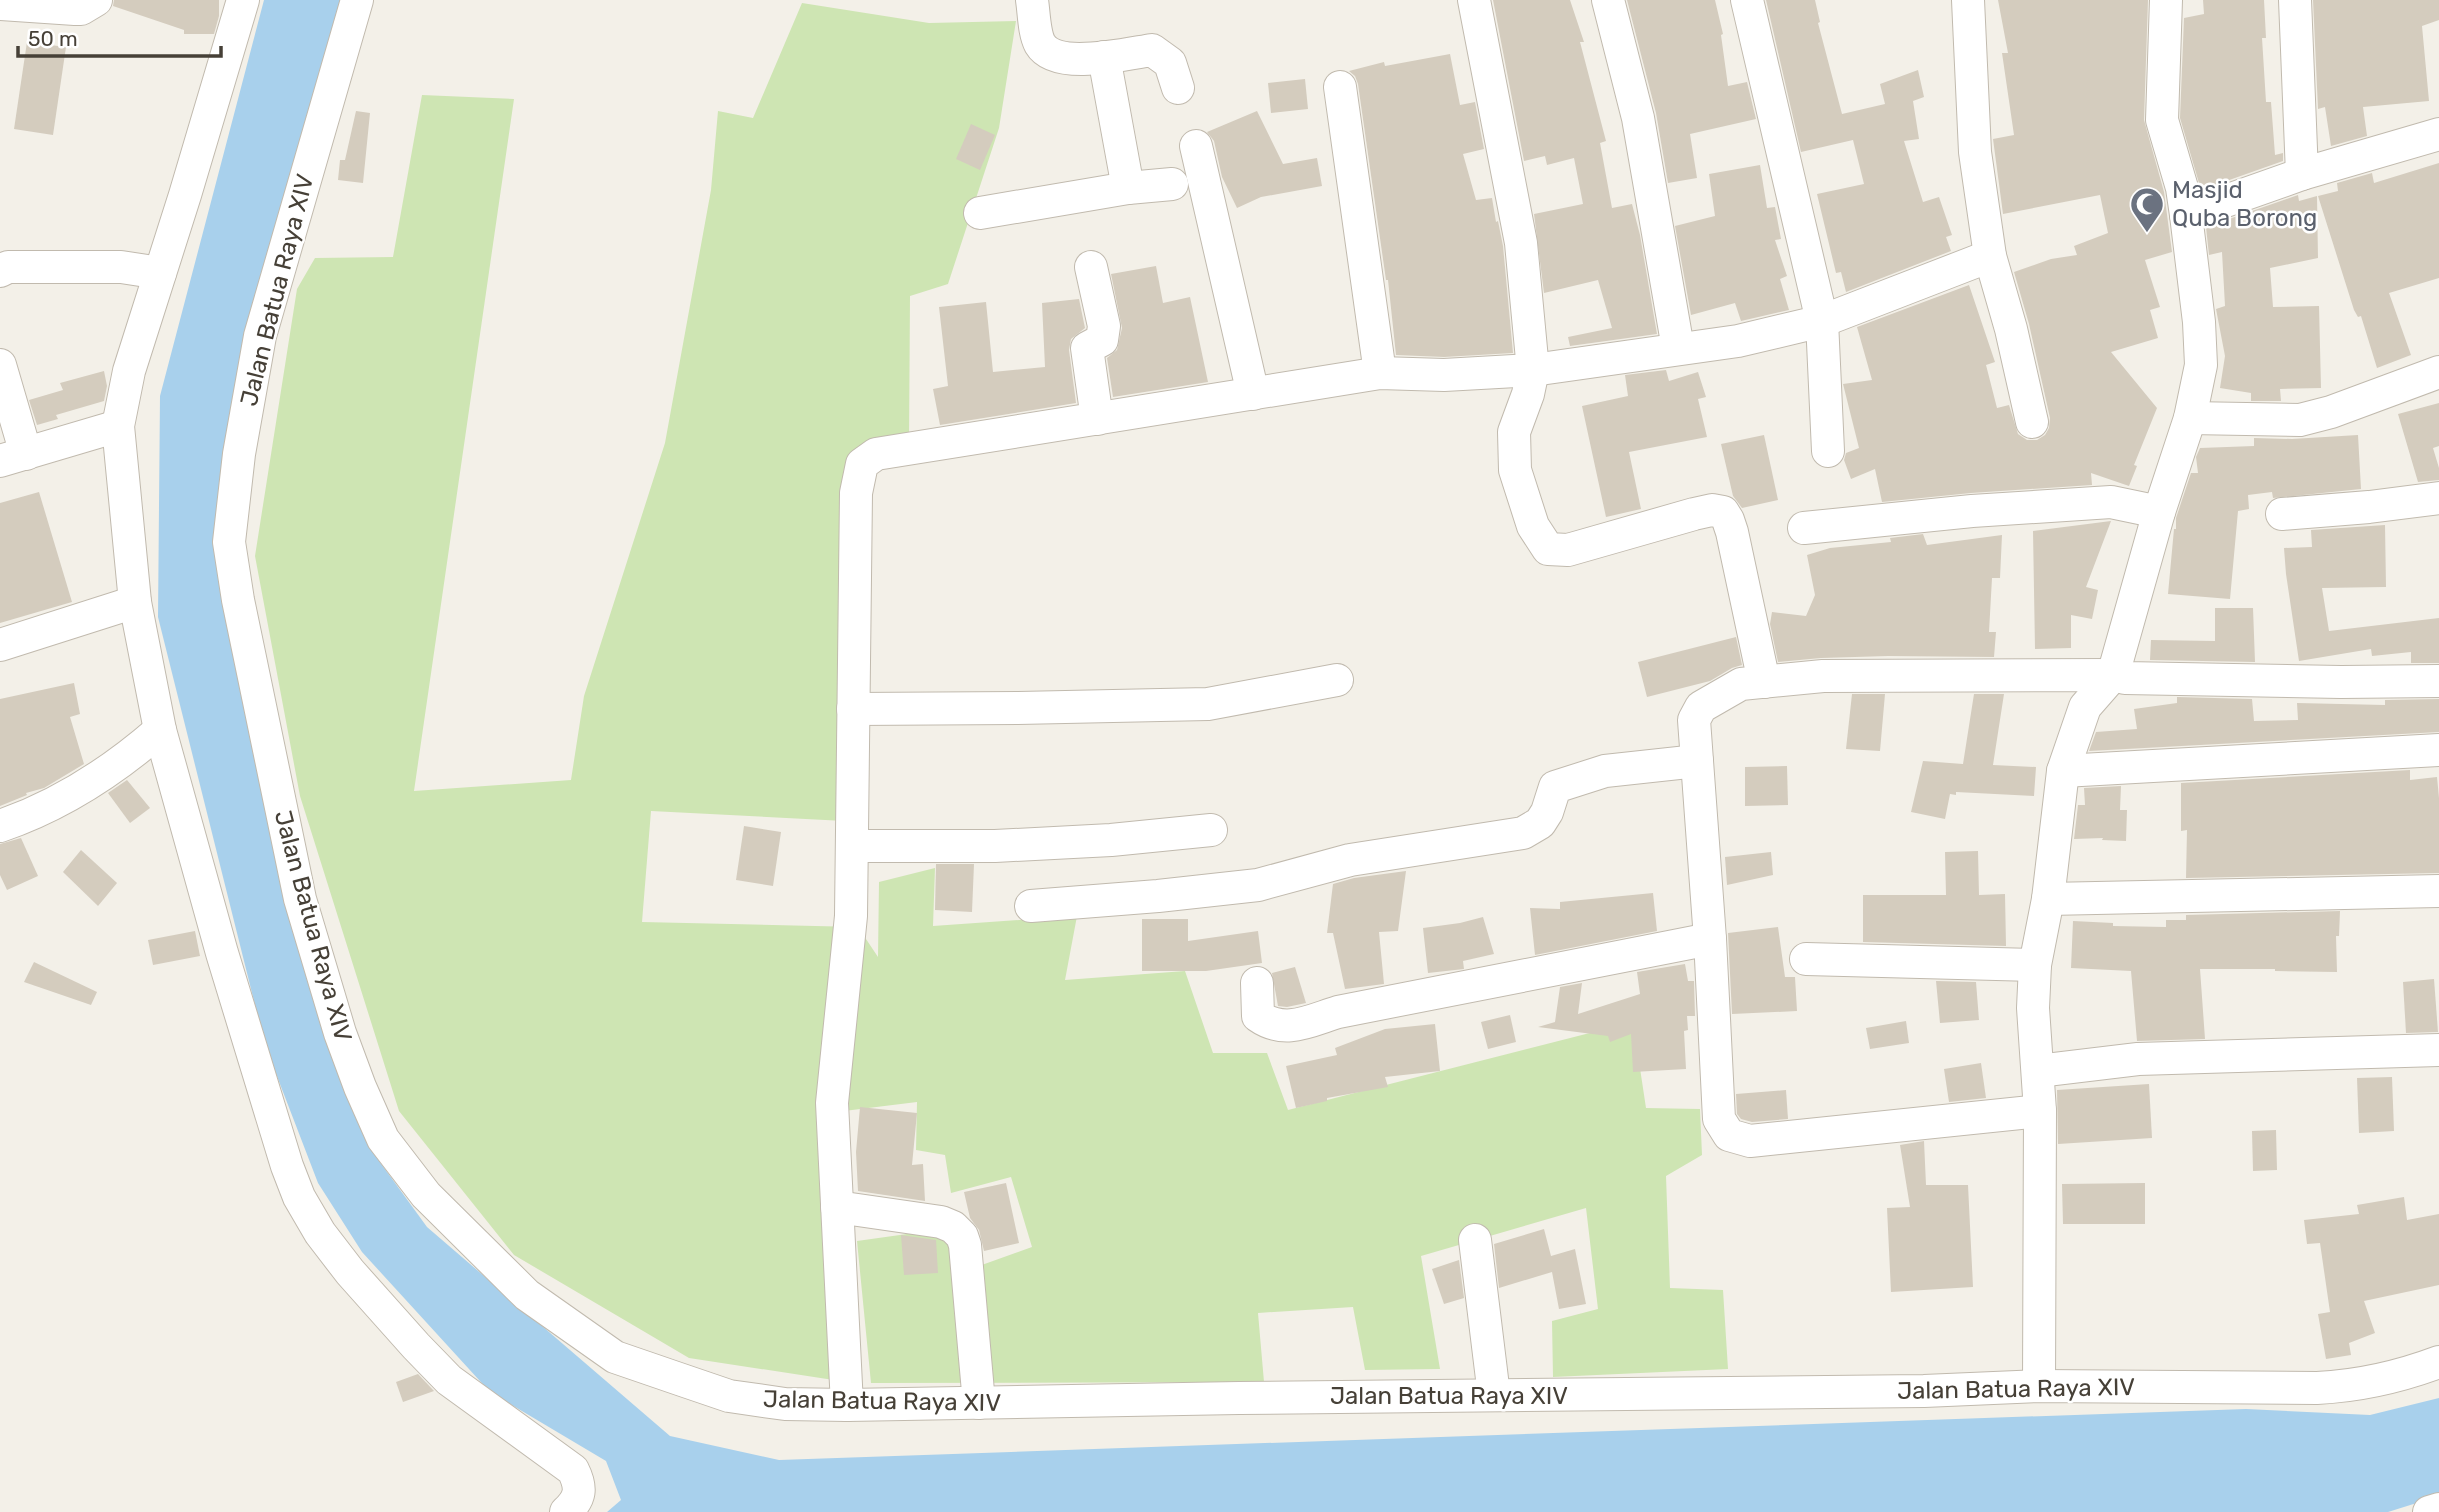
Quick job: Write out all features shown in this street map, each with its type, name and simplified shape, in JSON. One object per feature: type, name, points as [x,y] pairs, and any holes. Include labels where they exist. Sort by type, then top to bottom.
[{"type":"street","points":[[0,4],[81,9],[96,0]]},
{"type":"street","name":"Jalan Batua Raya XIV","points":[[357,0],[260,336],[239,454],[229,542],[238,600],[300,899],[340,1033],[383,1139],[426,1195],[527,1295],[615,1357],[729,1396],[785,1404],[847,1405],[1924,1391],[2039,1386],[2317,1388],[2352,1386],[2385,1380],[2439,1362]]},
{"type":"street","points":[[1032,0],[1040,44],[1050,54],[1065,59],[1152,50],[1170,63],[1178,88]]},
{"type":"street","points":[[1475,0],[1521,243],[1533,370],[1528,394],[1514,432],[1515,470],[1533,526],[1548,549],[1568,550],[1694,514],[1712,510],[1723,512],[1732,532],[1764,682]]},
{"type":"street","points":[[1608,0],[1638,118],[1678,348]]},
{"type":"street","points":[[1747,0],[1822,321],[1828,451]]},
{"type":"street","points":[[1968,0],[1975,152],[1990,256],[2011,329],[2032,422]]},
{"type":"street","points":[[2039,1386],[2040,1111],[2034,1009],[2035,965],[2048,900],[2063,771],[2085,707],[2113,675],[2159,512],[2190,418],[2201,365],[2199,321],[2182,188],[2162,120],[2166,0]]},
{"type":"street","points":[[2295,0],[2302,174]]},
{"type":"street","points":[[242,3],[129,371],[118,426],[135,602],[160,730],[222,953],[287,1166],[299,1197],[320,1233],[350,1272],[449,1380],[573,1470],[579,1490],[578,1500],[566,1512]]},
{"type":"street","points":[[1104,57],[1128,188]]},
{"type":"street","points":[[1340,87],[1380,373]]},
{"type":"street","points":[[2186,215],[2302,174],[2439,134]]},
{"type":"street","points":[[1196,146],[1253,394]]},
{"type":"street","points":[[980,213],[1128,188],[1172,184]]},
{"type":"street","points":[[847,1405],[832,1103],[851,916],[856,493],[862,464],[876,454],[1380,373],[1444,375],[1533,370],[1738,341],[1822,321],[1990,256]]},
{"type":"street","points":[[0,271],[8,267],[121,267],[160,273]]},
{"type":"street","points":[[1091,267],[1104,326],[1102,340],[1087,348],[1097,419]]},
{"type":"street","points":[[0,365],[13,458],[118,426]]},
{"type":"street","points":[[2190,418],[2300,420],[2331,412],[2439,372]]},
{"type":"street","points":[[2283,514],[2439,498]]},
{"type":"street","points":[[1804,528],[1972,511],[2111,502],[2159,512]]},
{"type":"street","points":[[0,645],[135,602]]},
{"type":"street","points":[[2040,1111],[1750,1141],[1729,1135],[1718,1119],[1710,939],[1694,720],[1701,707],[1741,684],[1823,676],[2113,675],[2125,678],[2341,682],[2439,681]]},
{"type":"street","points":[[853,709],[1208,704],[1337,680]]},
{"type":"street","points":[[0,826],[25,818],[111,770],[160,730]]},
{"type":"street","points":[[2063,771],[2439,750]]},
{"type":"street","points":[[1031,906],[1258,885],[1350,860],[1523,833],[1540,822],[1547,812],[1555,787],[1605,771],[1697,761]]},
{"type":"street","points":[[852,846],[995,846],[1210,830]]},
{"type":"street","points":[[2048,900],[2439,891]]},
{"type":"street","points":[[1257,983],[1258,1016],[1270,1024],[1290,1027],[1338,1012],[1710,939]]},
{"type":"street","points":[[1806,959],[2035,965]]},
{"type":"street","points":[[2038,1071],[2151,1059],[2439,1050]]},
{"type":"street","points":[[837,1207],[940,1222],[953,1227],[962,1236],[969,1270],[979,1403]]},
{"type":"street","points":[[1475,1240],[1494,1395]]},
{"type":"street","points":[[2429,1512],[2439,1509]]},
{"type":"green space","points":[[802,3],[929,23],[1016,21],[999,128],[948,284],[910,296],[909,442],[864,469],[864,822],[651,811],[642,922],[858,927],[878,957],[879,882],[935,868],[933,926],[1077,916],[1065,980],[1185,971],[1213,1053],[1267,1053],[1288,1110],[1633,1022],[1646,1108],[1700,1109],[1702,1155],[1666,1176],[1670,1288],[1723,1290],[1728,1369],[1553,1377],[1552,1321],[1598,1309],[1586,1208],[1421,1256],[1440,1369],[1365,1370],[1353,1307],[1258,1313],[1264,1382],[871,1383],[857,1241],[957,1227],[965,1271],[1032,1247],[1011,1177],[951,1193],[945,1155],[916,1150],[917,1102],[844,1111],[840,1381],[689,1358],[514,1255],[399,1111],[300,796],[255,556],[297,289],[315,258],[393,257],[422,95],[514,99],[414,791],[571,780],[584,696],[665,443],[711,190],[718,111],[753,118]]},
{"type":"water","points":[[264,0],[343,0],[215,550],[292,909],[374,1154],[427,1227],[670,1436],[779,1460],[2246,1409],[2370,1415],[2439,1398],[2439,1496],[2388,1512],[607,1512],[621,1500],[606,1461],[490,1392],[362,1252],[318,1183],[265,1045],[158,617],[160,396]]},
{"type":"building","points":[[114,0],[219,0],[219,16],[214,34],[184,34],[184,30],[113,6]]},
{"type":"building","points":[[1493,0],[1570,0],[1584,42],[1580,42],[1606,141],[1600,143],[1612,208],[1632,204],[1657,334],[1570,346],[1568,337],[1612,328],[1598,280],[1544,293],[1534,214],[1583,204],[1574,158],[1547,165],[1545,156],[1524,161]]},
{"type":"building","points":[[1627,0],[1715,0],[1723,34],[1728,86],[1747,82],[1756,119],[1690,134],[1697,178],[1668,183],[1656,113]]},
{"type":"building","points":[[1766,0],[1815,0],[1820,22],[1818,23],[1842,114],[1885,104],[1880,84],[1918,70],[1924,97],[1913,101],[1919,139],[1904,141],[1923,202],[1939,197],[1952,235],[1946,237],[1951,251],[1846,292],[1841,272],[1836,273],[1817,194],[1864,184],[1853,140],[1801,152]]},
{"type":"building","points":[[1998,0],[2148,0],[2144,120],[2164,192],[2172,252],[2145,260],[2160,307],[2150,310],[2158,338],[2111,352],[2157,408],[2134,465],[2137,466],[2129,486],[2091,473],[2092,485],[1882,502],[1875,469],[1851,479],[1844,460],[1846,453],[1859,448],[1843,384],[1872,380],[1857,327],[1969,285],[1995,362],[1986,365],[1997,408],[2009,405],[2018,434],[2027,440],[2037,440],[2045,435],[2050,418],[2029,324],[2014,272],[2051,259],[2077,255],[2074,246],[2108,233],[2100,195],[2003,214],[1993,139],[2014,135],[2002,53],[2008,53]]},
{"type":"building","points":[[2203,0],[2264,0],[2266,38],[2262,38],[2266,102],[2271,102],[2275,155],[2283,153],[2283,161],[2201,190],[2180,118],[2184,18],[2204,14]]},
{"type":"building","points":[[2313,0],[2439,0],[2439,20],[2422,26],[2429,101],[2363,107],[2367,136],[2331,146],[2325,107],[2318,109]]},
{"type":"building","points":[[27,42],[66,47],[53,135],[14,129]]},
{"type":"building","points":[[1450,54],[1460,105],[1475,102],[1484,149],[1463,154],[1476,200],[1492,198],[1496,222],[1498,221],[1503,246],[1513,353],[1444,357],[1396,355],[1388,280],[1358,84],[1349,71],[1384,62],[1385,66]]},
{"type":"building","points":[[1305,79],[1308,109],[1271,113],[1268,83]]},
{"type":"building","points":[[356,111],[370,113],[363,183],[338,180],[340,160],[345,160]]},
{"type":"building","points":[[1257,111],[1283,164],[1317,158],[1322,186],[1261,197],[1237,208],[1222,177],[1214,141],[1207,132]]},
{"type":"building","points":[[971,124],[995,135],[980,170],[956,159]]},
{"type":"building","points":[[2439,163],[2439,278],[2389,293],[2411,355],[2377,368],[2361,316],[2358,317],[2354,310],[2318,196],[2338,191],[2337,183],[2372,173],[2374,183]]},
{"type":"building","points":[[1760,165],[1767,208],[1775,207],[1781,239],[1775,240],[1787,276],[1780,279],[1789,310],[1741,321],[1735,303],[1691,315],[1675,226],[1715,216],[1709,174]]},
{"type":"building","points":[[2298,195],[2299,201],[2317,196],[2318,258],[2270,268],[2273,307],[2319,306],[2321,388],[2280,389],[2281,401],[2251,401],[2251,393],[2220,388],[2225,356],[2216,309],[2225,306],[2222,252],[2209,255],[2206,227]]},
{"type":"building","points":[[1156,266],[1163,303],[1190,297],[1208,382],[1113,397],[1107,358],[1117,350],[1122,328],[1111,274]]},
{"type":"building","points":[[1079,299],[1085,328],[1071,339],[1069,350],[1076,403],[940,425],[933,389],[948,386],[939,307],[986,302],[993,372],[1045,367],[1042,303]]},
{"type":"building","points":[[1666,370],[1669,381],[1698,372],[1706,397],[1698,399],[1707,437],[1629,452],[1641,509],[1606,517],[1582,406],[1628,396],[1625,375]]},
{"type":"building","points":[[104,371],[107,386],[104,401],[56,415],[58,419],[37,425],[29,400],[63,390],[60,383]]},
{"type":"building","points":[[2439,403],[2439,446],[2433,448],[2439,468],[2439,480],[2418,482],[2398,414]]},
{"type":"building","points":[[1764,435],[1778,500],[1742,508],[1733,496],[1721,444]]},
{"type":"building","points":[[2358,435],[2361,489],[2273,498],[2272,492],[2248,495],[2249,509],[2238,511],[2230,599],[2168,594],[2176,518],[2191,473],[2198,473],[2196,457],[2200,448],[2254,446],[2254,438]]},
{"type":"building","points":[[39,492],[72,602],[0,623],[0,503]]},
{"type":"building","points":[[2111,521],[2086,587],[2098,590],[2092,619],[2071,615],[2071,648],[2035,649],[2033,531]]},
{"type":"building","points":[[2385,525],[2386,587],[2322,588],[2329,631],[2439,618],[2439,663],[2411,663],[2411,652],[2372,656],[2371,649],[2299,661],[2284,548],[2312,547],[2311,530]]},
{"type":"building","points":[[1923,534],[1927,545],[2002,535],[2000,578],[1992,578],[1989,632],[1996,632],[1994,657],[1888,656],[1778,662],[1770,624],[1772,612],[1806,616],[1815,595],[1807,555],[1830,548],[1891,542],[1890,538]]},
{"type":"building","points":[[2215,608],[2253,608],[2255,662],[2150,660],[2151,640],[2215,641]]},
{"type":"building","points":[[1736,637],[1742,665],[1710,681],[1647,697],[1638,662]]},
{"type":"building","points":[[74,683],[80,714],[70,717],[84,764],[44,788],[26,793],[27,795],[0,806],[0,699]]},
{"type":"building","points":[[1852,694],[1885,694],[1880,751],[1846,749]]},
{"type":"building","points":[[1974,694],[2004,694],[1993,765],[2036,767],[2034,796],[1956,792],[1956,795],[1950,794],[1945,819],[1911,812],[1923,761],[1963,764]]},
{"type":"building","points":[[2177,697],[2252,699],[2254,721],[2298,720],[2297,703],[2385,705],[2385,700],[2439,699],[2439,732],[2089,751],[2096,732],[2137,729],[2134,709],[2177,703]]},
{"type":"building","points":[[1787,766],[1788,805],[1745,806],[1745,767]]},
{"type":"building","points":[[2410,770],[2410,780],[2437,777],[2439,873],[2186,878],[2187,830],[2181,831],[2181,783]]},
{"type":"building","points":[[127,780],[150,808],[130,823],[108,793]]},
{"type":"building","points":[[2121,786],[2120,810],[2127,810],[2126,841],[2102,840],[2103,838],[2074,839],[2078,805],[2085,805],[2084,788]]},
{"type":"building","points":[[744,826],[781,832],[773,886],[736,880]]},
{"type":"building","points":[[21,838],[38,876],[7,890],[0,875],[0,844]]},
{"type":"building","points":[[81,850],[117,883],[98,906],[63,872]]},
{"type":"building","points":[[1978,851],[1979,895],[2005,894],[2006,946],[1863,942],[1863,895],[1946,895],[1945,852]]},
{"type":"building","points":[[1771,852],[1773,875],[1727,885],[1725,857]]},
{"type":"building","points":[[936,864],[974,864],[972,912],[935,910]]},
{"type":"building","points":[[1406,871],[1398,931],[1379,932],[1384,984],[1345,989],[1333,933],[1327,933],[1333,884],[1354,878]]},
{"type":"building","points":[[1653,893],[1657,931],[1535,955],[1530,908],[1560,909],[1560,902]]},
{"type":"building","points":[[2340,911],[2339,936],[2336,936],[2337,972],[2200,969],[2205,1039],[2137,1041],[2131,971],[2071,968],[2073,921],[2113,923],[2113,926],[2166,927],[2166,920],[2186,920],[2186,915]]},
{"type":"building","points":[[1483,917],[1494,954],[1463,961],[1464,969],[1428,973],[1423,928]]},
{"type":"building","points":[[1142,919],[1188,919],[1188,941],[1258,931],[1262,963],[1206,971],[1142,971]]},
{"type":"building","points":[[1778,927],[1785,977],[1795,977],[1797,1011],[1732,1014],[1728,933]]},
{"type":"building","points":[[195,931],[200,956],[153,965],[148,940]]},
{"type":"building","points":[[34,962],[97,992],[91,1005],[24,982]]},
{"type":"building","points":[[1685,964],[1688,981],[1694,981],[1695,1016],[1687,1016],[1688,1030],[1684,1031],[1686,1069],[1633,1072],[1631,1034],[1610,1042],[1608,1036],[1538,1027],[1555,1022],[1560,987],[1582,983],[1578,1014],[1640,994],[1637,972]]},
{"type":"building","points":[[1295,967],[1306,1003],[1278,1006],[1272,973]]},
{"type":"building","points":[[2434,979],[2438,1032],[2406,1033],[2403,982]]},
{"type":"building","points":[[1936,981],[1976,982],[1979,1020],[1940,1023]]},
{"type":"building","points":[[1510,1015],[1516,1042],[1488,1049],[1481,1022]]},
{"type":"building","points":[[1906,1021],[1909,1043],[1870,1049],[1866,1028]]},
{"type":"building","points":[[1435,1024],[1440,1071],[1385,1077],[1388,1087],[1327,1098],[1327,1101],[1296,1108],[1286,1066],[1337,1055],[1335,1048],[1385,1029]]},
{"type":"building","points":[[1981,1063],[1986,1098],[1949,1102],[1944,1069]]},
{"type":"building","points":[[2392,1077],[2394,1131],[2359,1133],[2357,1078]]},
{"type":"building","points":[[2149,1084],[2152,1138],[2058,1144],[2057,1090]]},
{"type":"building","points":[[1786,1090],[1788,1119],[1752,1122],[1741,1119],[1737,1114],[1736,1094]]},
{"type":"building","points":[[860,1107],[917,1113],[912,1165],[923,1164],[925,1201],[858,1191],[856,1152]]},
{"type":"building","points":[[2276,1130],[2277,1170],[2253,1171],[2252,1131]]},
{"type":"building","points":[[1924,1141],[1926,1185],[1968,1185],[1973,1287],[1891,1292],[1887,1208],[1910,1207],[1900,1145]]},
{"type":"building","points":[[1006,1183],[1019,1243],[984,1251],[979,1230],[970,1218],[964,1192]]},
{"type":"building","points":[[2145,1183],[2145,1224],[2063,1224],[2062,1184]]},
{"type":"building","points":[[2404,1197],[2407,1220],[2439,1214],[2439,1285],[2364,1301],[2375,1333],[2349,1343],[2351,1355],[2326,1359],[2318,1314],[2330,1312],[2320,1243],[2307,1244],[2304,1220],[2359,1214],[2357,1205]]},
{"type":"building","points":[[1544,1229],[1551,1256],[1575,1249],[1586,1304],[1559,1309],[1552,1272],[1499,1288],[1494,1244]]},
{"type":"building","points":[[901,1235],[936,1240],[938,1273],[904,1275]]},
{"type":"building","points":[[1459,1260],[1464,1298],[1444,1304],[1432,1269]]},
{"type":"building","points":[[418,1374],[434,1391],[403,1402],[396,1382]]},
{"type":"place","name":"Masjid Quba Borong","points":[[2147,234]]}]
